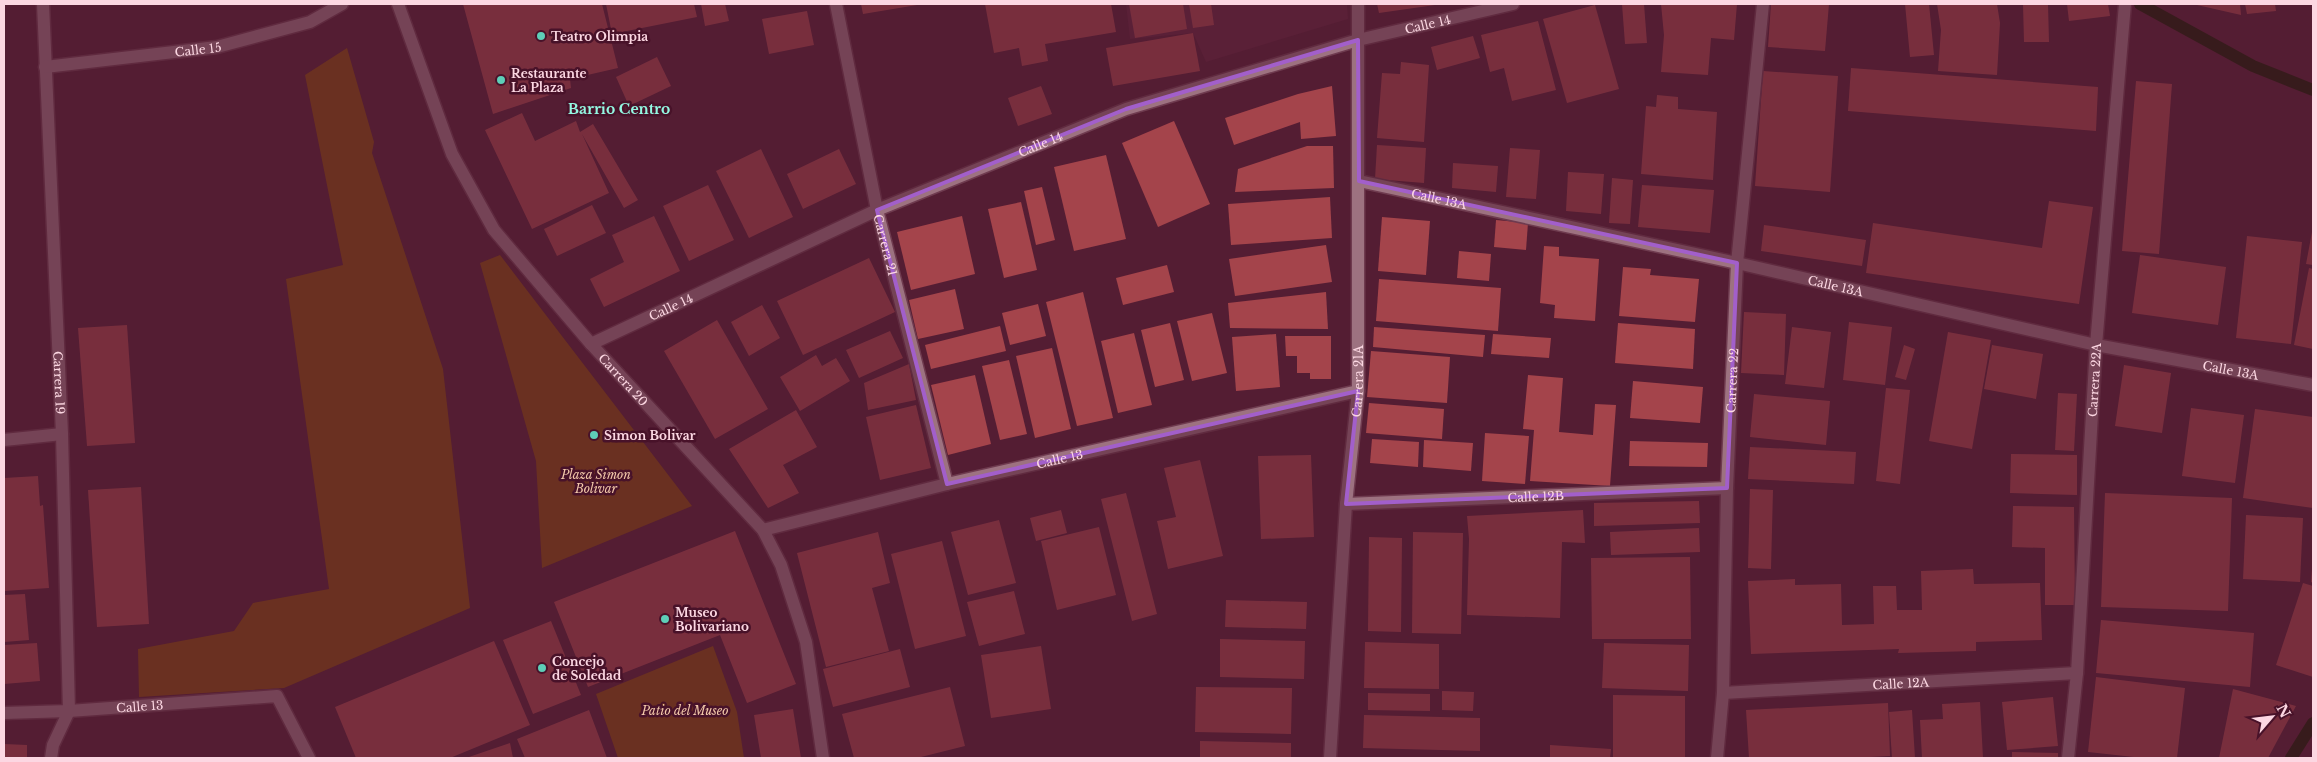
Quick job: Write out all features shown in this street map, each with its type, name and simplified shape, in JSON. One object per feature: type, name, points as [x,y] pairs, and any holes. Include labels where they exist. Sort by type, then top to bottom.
[{"type":"street","name":"Carrera 19","points":[[43,4],[62,434],[69,711],[53,745],[51,758]]},
{"type":"street","name":"Calle 15","points":[[45,67],[217,47],[310,22],[342,4]]},
{"type":"street","name":"Carrera 20","points":[[398,4],[452,154],[490,222],[590,344],[763,530],[781,565],[806,642],[823,758]]},
{"type":"street","name":"Carrera 21","points":[[836,4],[877,210],[947,484]]},
{"type":"street","name":"Carrera 21A","points":[[1330,758],[1346,504],[1358,391],[1358,4]]},
{"type":"street","name":"Calle 14","points":[[590,344],[877,210],[1126,109],[1358,40],[1513,4]]},
{"type":"street","name":"Carrera 22","points":[[1717,758],[1723,693],[1727,488],[1737,263],[1763,4]]},
{"type":"street","name":"Carrera 22A","points":[[2068,758],[2077,673],[2096,345],[2125,4]]},
{"type":"street","name":"Calle 13A","points":[[1359,181],[1737,263],[2096,345],[2313,385]]},
{"type":"street","name":"Calle 13","points":[[763,530],[947,484],[1358,391]]},
{"type":"street","points":[[4,440],[62,434]]},
{"type":"street","name":"Calle 12B","points":[[1346,504],[1727,488]]},
{"type":"street","name":"Calle 12A","points":[[1723,693],[2077,673]]},
{"type":"street","name":"Calle 13","points":[[4,713],[69,711],[277,696],[309,758]]},
{"type":"highlighted area","points":[[1358,40],[1359,181],[1737,263],[1727,488],[1346,504],[1358,391],[947,484],[877,210],[1126,109]]},
{"type":"shaded area","points":[[1126,4],[1347,4],[1348,19],[1206,62],[1193,33],[1130,39]]},
{"type":"green space","points":[[347,48],[374,142],[372,153],[443,369],[470,608],[284,688],[139,697],[138,649],[234,631],[253,603],[329,589],[286,279],[343,265],[305,75]]},
{"type":"green space","name":"Plaza Simon Bolivar","points":[[500,255],[692,506],[542,568],[536,461],[480,263]]},
{"type":"green space","name":"Patio del Museo","points":[[713,646],[737,712],[744,758],[618,758],[596,694]]},
{"type":"building","name":"Teatro Olimpia","points":[[463,4],[602,4],[618,68],[570,79],[571,88],[493,114]]},
{"type":"building","points":[[606,4],[694,4],[697,17],[612,34]]},
{"type":"building","points":[[701,4],[725,4],[729,21],[705,26]]},
{"type":"building","points":[[861,4],[917,4],[917,5],[863,14]]},
{"type":"building","points":[[985,4],[1111,4],[1116,32],[1045,44],[1048,61],[1022,66],[1019,48],[994,53]]},
{"type":"building","points":[[1129,4],[1183,4],[1187,29],[1135,38]]},
{"type":"building","points":[[1189,4],[1211,4],[1214,25],[1193,28]]},
{"type":"building","points":[[1377,4],[1435,4],[1435,5],[1379,13]]},
{"type":"building","points":[[1622,4],[1644,4],[1647,43],[1625,44]]},
{"type":"building","points":[[1661,4],[1737,4],[1734,40],[1711,38],[1708,75],[1661,72],[1664,35]]},
{"type":"building","points":[[1771,4],[1829,4],[1825,51],[1768,47]]},
{"type":"building","points":[[1905,4],[1929,4],[1934,55],[1910,57]]},
{"type":"building","points":[[1937,4],[1997,4],[2000,23],[1997,75],[1938,71],[1941,30]]},
{"type":"building","points":[[2023,4],[2048,4],[2049,42],[2024,42]]},
{"type":"building","points":[[2067,4],[2108,4],[2110,16],[2069,21]]},
{"type":"building","points":[[2240,4],[2241,15],[2197,5]]},
{"type":"building","points":[[2245,4],[2275,4],[2276,11],[2247,14]]},
{"type":"building","points":[[1595,5],[1619,89],[1567,103],[1543,19]]},
{"type":"building","points":[[807,11],[814,45],[769,54],[762,19]]},
{"type":"building","points":[[1538,21],[1556,90],[1512,101],[1504,68],[1490,72],[1481,35]]},
{"type":"building","points":[[1193,33],[1200,71],[1113,86],[1106,48]]},
{"type":"building","points":[[1473,36],[1480,58],[1437,70],[1431,47]]},
{"type":"building","points":[[657,57],[671,86],[629,106],[616,77]]},
{"type":"building","points":[[1401,62],[1429,65],[1424,142],[1377,138],[1382,73],[1400,74]]},
{"type":"building","points":[[1851,68],[2098,87],[2096,131],[1848,111]]},
{"type":"building","points":[[1763,71],[1838,76],[1830,192],[1755,186]]},
{"type":"building","points":[[2136,81],[2172,84],[2159,254],[2122,251]]},
{"type":"building","points":[[1041,86],[1052,114],[1018,126],[1008,98]]},
{"type":"building","points":[[1332,86],[1336,136],[1301,139],[1300,122],[1234,145],[1225,118],[1298,94]]},
{"type":"building","points":[[1657,95],[1678,97],[1678,109],[1717,112],[1713,180],[1641,174],[1646,106],[1656,107]]},
{"type":"building","points":[[522,113],[535,141],[576,121],[580,132],[593,124],[638,200],[624,208],[582,134],[609,193],[532,229],[485,130]]},
{"type":"building","points":[[1174,121],[1210,204],[1158,227],[1122,143]]},
{"type":"building","points":[[1377,145],[1426,148],[1424,183],[1375,179]]},
{"type":"building","points":[[1307,146],[1333,146],[1334,188],[1235,192],[1238,169]]},
{"type":"building","points":[[1510,148],[1540,150],[1536,199],[1506,197]]},
{"type":"building","points":[[761,149],[793,217],[749,238],[716,171]]},
{"type":"building","points":[[839,149],[856,184],[803,209],[787,174]]},
{"type":"building","points":[[1106,155],[1126,239],[1074,251],[1054,167]]},
{"type":"building","points":[[1453,163],[1498,166],[1496,192],[1452,188]]},
{"type":"building","points":[[1568,172],[1604,174],[1601,214],[1566,211]]},
{"type":"building","points":[[1612,178],[1633,180],[1630,224],[1609,223]]},
{"type":"building","points":[[708,185],[734,240],[689,261],[663,206]]},
{"type":"building","points":[[1642,185],[1714,190],[1710,233],[1638,227]]},
{"type":"building","points":[[1042,187],[1055,240],[1036,245],[1024,191]]},
{"type":"building","points":[[1330,197],[1332,238],[1231,245],[1228,204]]},
{"type":"building","points":[[2049,201],[2093,207],[2079,304],[1866,273],[1873,223],[2042,248]]},
{"type":"building","points":[[1021,202],[1037,270],[1004,278],[988,209]]},
{"type":"building","points":[[592,205],[606,233],[557,256],[544,229]]},
{"type":"building","points":[[654,216],[680,271],[604,307],[590,279],[624,262],[612,235]]},
{"type":"building","points":[[962,216],[975,274],[911,290],[897,232]]},
{"type":"building","points":[[1382,217],[1430,221],[1426,275],[1378,271]]},
{"type":"building","points":[[1496,220],[1528,223],[1526,250],[1494,247]]},
{"type":"building","points":[[1764,225],[1866,240],[1862,266],[1761,251]]},
{"type":"building","points":[[2313,232],[2313,265],[2306,264]]},
{"type":"building","points":[[2247,236],[2302,242],[2291,344],[2236,338]]},
{"type":"building","points":[[1326,245],[1332,282],[1235,296],[1229,259]]},
{"type":"building","points":[[1544,246],[1559,247],[1559,256],[1599,259],[1595,321],[1554,318],[1555,305],[1540,303]]},
{"type":"building","points":[[1459,251],[1491,254],[1489,281],[1457,278]]},
{"type":"building","points":[[2140,255],[2226,267],[2218,325],[2132,313]]},
{"type":"building","points":[[869,258],[895,312],[803,355],[777,301]]},
{"type":"building","points":[[1167,265],[1174,292],[1123,305],[1116,278]]},
{"type":"building","points":[[1623,267],[1651,269],[1650,275],[1699,279],[1695,322],[1619,316]]},
{"type":"building","points":[[2309,268],[2313,269],[2313,349],[2294,345]]},
{"type":"building","points":[[1379,279],[1501,288],[1498,331],[1376,321]]},
{"type":"building","points":[[955,289],[964,329],[918,339],[909,300]]},
{"type":"building","points":[[1083,292],[1113,418],[1077,426],[1046,302]]},
{"type":"building","points":[[1326,292],[1328,329],[1230,328],[1228,303]]},
{"type":"building","points":[[1038,304],[1046,336],[1010,345],[1002,313]]},
{"type":"building","points":[[762,305],[780,338],[749,356],[731,322]]},
{"type":"building","points":[[1744,312],[1786,314],[1784,375],[1741,373]]},
{"type":"building","points":[[1212,313],[1227,373],[1192,381],[1177,321]]},
{"type":"building","points":[[717,320],[768,409],[715,439],[664,351]]},
{"type":"building","points":[[1849,322],[1892,327],[1885,385],[1843,380]]},
{"type":"building","points":[[1170,323],[1184,380],[1155,387],[1141,330]]},
{"type":"building","points":[[1618,323],[1695,329],[1693,369],[1615,363]]},
{"type":"building","points":[[127,325],[135,443],[87,446],[78,328]]},
{"type":"building","points":[[1000,326],[1006,351],[931,369],[925,345]]},
{"type":"building","points":[[1374,327],[1485,335],[1483,357],[1373,347]]},
{"type":"building","points":[[1792,327],[1831,332],[1824,388],[1785,384]]},
{"type":"building","points":[[890,331],[903,358],[859,378],[846,350]]},
{"type":"building","points":[[1948,332],[1991,340],[1972,449],[1929,441]]},
{"type":"building","points":[[1134,333],[1152,405],[1118,413],[1101,341]]},
{"type":"building","points":[[1276,334],[1280,387],[1236,391],[1232,337]]},
{"type":"building","points":[[1493,334],[1551,338],[1549,358],[1491,354]]},
{"type":"building","points":[[1285,336],[1331,336],[1331,379],[1310,379],[1310,373],[1297,373],[1297,356],[1286,356]]},
{"type":"building","points":[[1904,345],[1915,349],[1906,380],[1895,377]]},
{"type":"building","points":[[1992,345],[2043,354],[2036,399],[1984,389]]},
{"type":"building","points":[[1052,348],[1071,429],[1035,438],[1016,356]]},
{"type":"building","points":[[1371,351],[1450,357],[1447,403],[1367,397]]},
{"type":"building","points":[[816,355],[822,366],[836,358],[850,381],[800,411],[780,377]]},
{"type":"building","points":[[1009,360],[1027,434],[1000,440],[982,366]]},
{"type":"building","points":[[909,364],[916,400],[868,410],[864,383]]},
{"type":"building","points":[[2124,365],[2171,373],[2162,433],[2115,426]]},
{"type":"building","points":[[975,375],[991,444],[948,455],[931,385]]},
{"type":"building","points":[[1528,375],[1563,378],[1559,432],[1593,435],[1595,404],[1616,405],[1610,486],[1530,481],[1534,430],[1523,429]]},
{"type":"building","points":[[1633,381],[1703,387],[1700,423],[1630,418]]},
{"type":"building","points":[[1886,388],[1910,390],[1900,484],[1876,481]]},
{"type":"building","points":[[2058,393],[2077,394],[2074,451],[2055,450]]},
{"type":"building","points":[[1754,394],[1830,401],[1826,445],[1750,437]]},
{"type":"building","points":[[1369,403],[1444,409],[1442,439],[1366,433]]},
{"type":"building","points":[[916,405],[931,468],[880,480],[866,417]]},
{"type":"building","points":[[2191,408],[2244,415],[2235,483],[2182,476]]},
{"type":"building","points":[[2255,409],[2313,417],[2313,508],[2243,498]]},
{"type":"building","points":[[796,410],[817,447],[783,465],[799,493],[768,508],[729,449]]},
{"type":"building","points":[[1485,433],[1529,436],[1525,484],[1482,481]]},
{"type":"building","points":[[1372,439],[1419,442],[1418,467],[1370,463]]},
{"type":"building","points":[[1424,440],[1473,443],[1471,471],[1423,467]]},
{"type":"building","points":[[1630,441],[1708,443],[1707,467],[1629,466]]},
{"type":"building","points":[[1750,447],[1856,452],[1854,484],[1748,479]]},
{"type":"building","points":[[2011,454],[2077,455],[2077,495],[2010,493]]},
{"type":"building","points":[[1311,455],[1314,537],[1261,539],[1258,456]]},
{"type":"building","points":[[1200,460],[1223,556],[1168,569],[1157,521],[1176,517],[1164,468]]},
{"type":"building","points":[[38,476],[40,506],[43,505],[49,588],[4,591],[4,478]]},
{"type":"building","points":[[141,487],[149,624],[97,627],[88,490]]},
{"type":"building","points":[[1750,489],[1773,490],[1771,569],[1748,568]]},
{"type":"building","points":[[1126,493],[1157,614],[1132,621],[1101,499]]},
{"type":"building","points":[[2105,493],[2232,498],[2228,611],[2101,607]]},
{"type":"building","points":[[1699,501],[1700,523],[1594,526],[1594,503]]},
{"type":"building","points":[[2013,506],[2074,507],[2075,605],[2045,605],[2045,548],[2012,547]]},
{"type":"building","points":[[1061,510],[1067,533],[1036,541],[1030,518]]},
{"type":"building","points":[[1583,510],[1585,543],[1562,542],[1560,618],[1467,615],[1469,539],[1467,516]]},
{"type":"building","points":[[2246,515],[2303,518],[2300,582],[2243,579]]},
{"type":"building","points":[[999,520],[1016,583],[968,595],[951,532]]},
{"type":"building","points":[[1099,527],[1116,595],[1057,610],[1041,541]]},
{"type":"building","points":[[1699,528],[1700,552],[1611,555],[1610,532]]},
{"type":"building","name":"Museo Bolivariano","points":[[735,531],[796,684],[747,703],[720,635],[588,687],[554,602]]},
{"type":"building","points":[[878,532],[890,583],[872,588],[889,651],[826,667],[797,553]]},
{"type":"building","points":[[1413,532],[1463,533],[1461,634],[1412,633]]},
{"type":"building","points":[[1369,537],[1402,538],[1401,632],[1368,631]]},
{"type":"building","points":[[942,541],[966,636],[915,649],[891,554]]},
{"type":"building","points":[[1690,557],[1691,639],[1592,639],[1591,558]]},
{"type":"building","points":[[1973,569],[1974,584],[2040,583],[2042,640],[1976,642],[1976,651],[1898,653],[1899,649],[1751,654],[1748,581],[1795,579],[1795,585],[1841,584],[1842,625],[1874,624],[1873,586],[1896,586],[1897,610],[1922,610],[1921,571]]},
{"type":"building","points":[[2313,569],[2313,583],[2311,582]]},
{"type":"building","points":[[2303,583],[2313,586],[2313,677],[2276,665]]},
{"type":"building","points":[[1014,591],[1025,634],[979,646],[967,602]]},
{"type":"building","points":[[25,594],[29,640],[4,642],[4,595]]},
{"type":"building","points":[[1226,600],[1307,602],[1306,629],[1225,627]]},
{"type":"building","points":[[2101,620],[2254,633],[2250,687],[2096,673]]},
{"type":"building","name":"Concejo de Soledad","points":[[551,621],[581,695],[533,714],[503,640]]},
{"type":"building","points":[[1220,639],[1305,641],[1304,679],[1220,677]]},
{"type":"building","points":[[494,641],[530,725],[450,758],[356,758],[335,707]]},
{"type":"building","points":[[1365,642],[1439,644],[1439,689],[1364,688]]},
{"type":"building","points":[[37,643],[40,681],[4,684],[4,645]]},
{"type":"building","points":[[1604,643],[1689,645],[1688,691],[1602,688]]},
{"type":"building","points":[[1041,646],[1051,709],[991,718],[981,655]]},
{"type":"building","points":[[900,649],[910,687],[833,707],[823,669]]},
{"type":"building","points":[[2096,677],[2185,688],[2177,758],[2143,758],[2088,752]]},
{"type":"building","points":[[950,687],[965,746],[917,758],[854,758],[842,714]]},
{"type":"building","points":[[1196,687],[1292,688],[1291,734],[1195,732]]},
{"type":"building","points":[[2233,689],[2296,706],[2268,758],[2219,758]]},
{"type":"building","points":[[1442,691],[1474,692],[1473,711],[1442,710]]},
{"type":"building","points":[[1368,693],[1430,694],[1430,711],[1368,710]]},
{"type":"building","points":[[1613,695],[1685,696],[1685,758],[1613,758]]},
{"type":"building","points":[[2053,697],[2058,746],[2007,750],[2002,702]]},
{"type":"building","points":[[1980,702],[1983,758],[1922,758],[1920,720],[1943,719],[1942,704]]},
{"type":"building","points":[[1888,703],[1890,756],[1749,758],[1746,710]]},
{"type":"building","points":[[793,709],[801,758],[761,758],[754,715]]},
{"type":"building","points":[[589,710],[607,758],[525,758],[517,739]]},
{"type":"building","points":[[1912,710],[1915,758],[1892,758],[1889,712]]},
{"type":"building","points":[[1364,715],[1480,718],[1480,751],[1363,748]]},
{"type":"building","points":[[1200,741],[1291,743],[1291,758],[1200,758]]},
{"type":"building","points":[[510,743],[513,758],[466,758]]},
{"type":"building","points":[[4,744],[27,745],[27,758],[4,758]]},
{"type":"building","points":[[1550,745],[1611,749],[1610,758],[1550,758]]},
{"type":"building","points":[[2012,752],[2058,753],[2058,758],[2012,758]]},
{"type":"waterway","points":[[2140,4],[2253,66],[2313,90]]},
{"type":"waterway","points":[[2291,758],[2313,723]]},
{"type":"place","name":"Teatro Olimpia","points":[[541,36]]},
{"type":"place","name":"Restaurante La Plaza","points":[[501,80]]},
{"type":"place","name":"Simon Bolivar","points":[[594,435]]},
{"type":"place","name":"Museo Bolivariano","points":[[665,619]]},
{"type":"place","name":"Concejo de Soledad","points":[[542,668]]},
{"type":"district","name":"Barrio Centro","points":[[619,109]]}]
